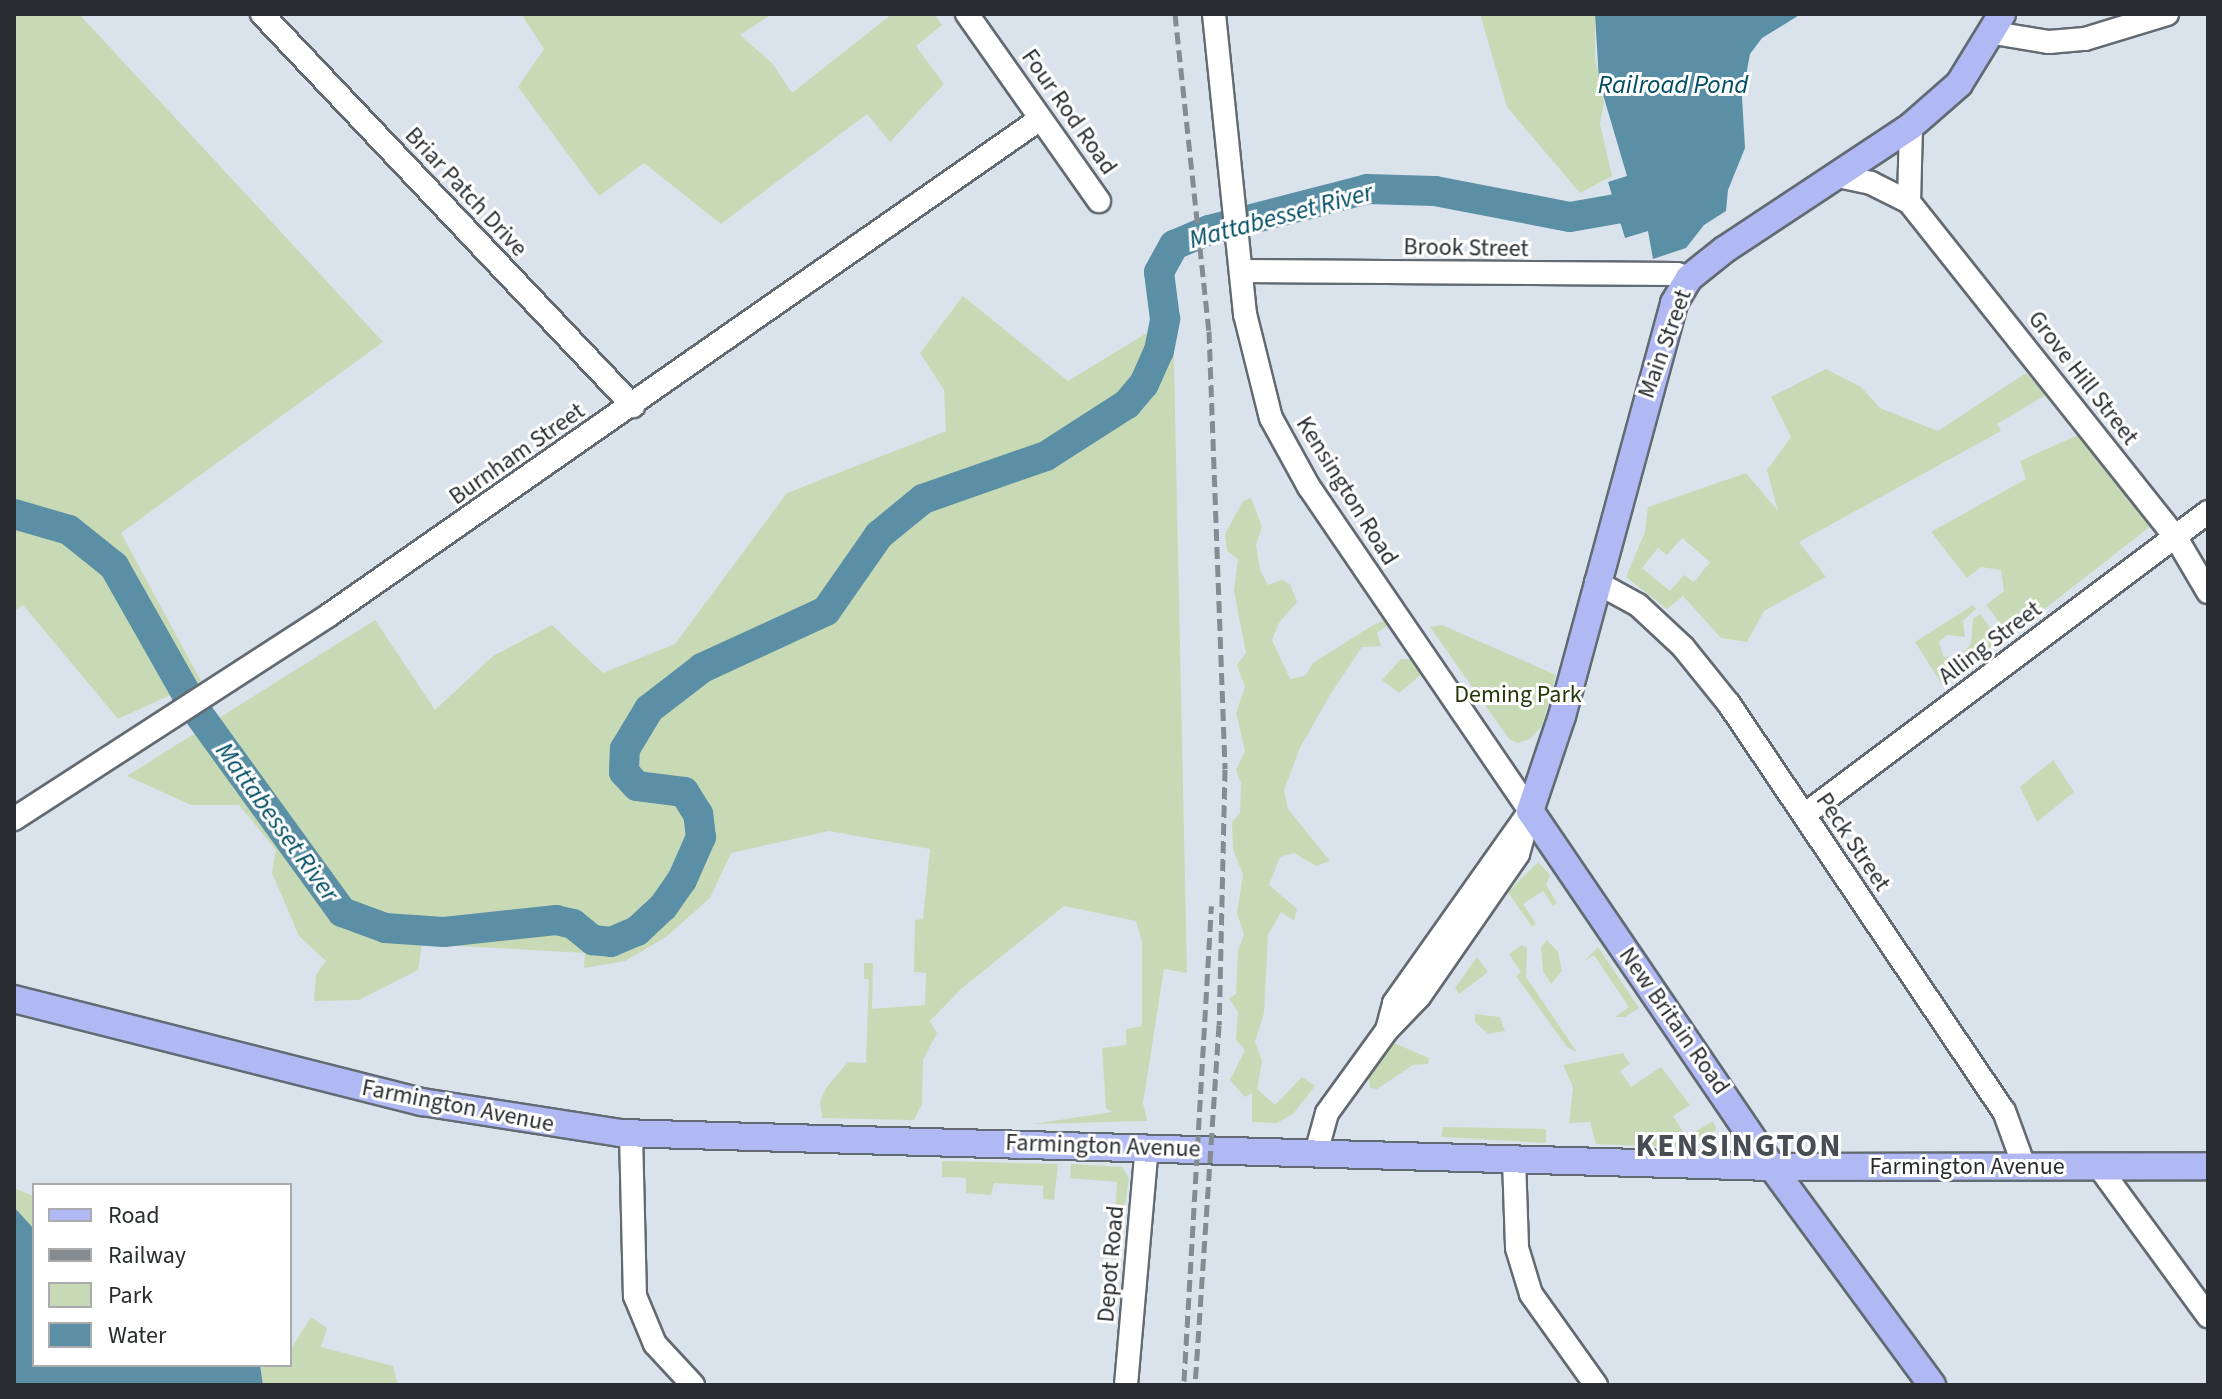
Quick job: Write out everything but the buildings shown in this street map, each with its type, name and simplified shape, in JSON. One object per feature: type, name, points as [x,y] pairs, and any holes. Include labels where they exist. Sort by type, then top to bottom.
[{"type":"main road","name":"Main Street","points":[[1530,811],[1562,716],[1655,360],[1674,303],[1689,278],[1911,126],[1959,84],[1998,23]]},
{"type":"main road","name":"New Britain Road","points":[[1530,811],[1772,1167],[1932,1385]]},
{"type":"main road","name":"Farmington Avenue","points":[[14,999],[422,1102],[517,1121],[631,1134],[1772,1167],[2208,1166]]},
{"type":"street","name":"Briar Patch Drive","points":[[262,14],[633,406]]},
{"type":"street","name":"Four Rod Road","points":[[967,14],[1099,201]]},
{"type":"street","name":"Kensington Road","points":[[1214,14],[1241,271],[1258,376],[1288,452],[1530,811]]},
{"type":"street","points":[[1998,23],[2049,42],[2085,39],[2167,14]]},
{"type":"street","name":"Burnham Street","points":[[14,819],[207,697],[633,406],[1040,119]]},
{"type":"street","points":[[1909,202],[1911,126]]},
{"type":"street","name":"Grove Hill Street","points":[[1838,176],[1871,183],[1909,202],[2175,536],[2208,592]]},
{"type":"street","name":"Brook Street","points":[[1241,271],[1677,274],[1689,278]]},
{"type":"street","name":"Alling Street","points":[[1804,815],[2208,512]]},
{"type":"street","name":"Peck Street","points":[[1596,582],[1638,605],[1683,647],[1729,704],[2004,1111],[2024,1166]]},
{"type":"street","name":"Main Street","points":[[1316,1153],[1321,1123],[1387,1030],[1391,1007],[1412,992],[1486,888],[1530,811]]},
{"type":"street","points":[[631,1134],[636,1300],[658,1348],[693,1385]]},
{"type":"street","name":"Depot Road","points":[[1126,1385],[1147,1147]]},
{"type":"street","points":[[1514,1160],[1517,1248],[1531,1294],[1596,1385]]},
{"type":"street","points":[[2099,1167],[2208,1316]]},
{"type":"green space","points":[[14,14],[79,14],[383,342],[121,533],[201,681],[118,719],[23,605],[14,611]]},
{"type":"green space","points":[[521,14],[772,14],[740,35],[772,63],[792,93],[892,14],[934,14],[942,25],[916,46],[944,84],[890,142],[867,114],[721,224],[644,163],[599,196],[518,87],[544,49]]},
{"type":"green space","points":[[1480,14],[1595,14],[1595,57],[1604,102],[1600,124],[1612,176],[1580,193],[1507,107]]},
{"type":"green space","points":[[963,296],[1068,381],[1173,317],[1187,973],[1164,969],[1143,1103],[1147,1121],[1033,1124],[1112,1112],[1106,1108],[1102,1048],[1126,1045],[1126,1029],[1142,1026],[1142,941],[1136,921],[1064,906],[961,989],[930,1021],[937,1033],[923,1060],[922,1104],[914,1120],[822,1118],[820,1102],[826,1088],[848,1062],[866,1063],[869,979],[864,979],[864,963],[873,963],[872,1009],[925,1005],[926,973],[914,972],[915,920],[923,919],[930,849],[829,831],[731,853],[710,898],[666,937],[625,961],[584,968],[585,953],[422,944],[418,970],[359,1000],[314,1001],[316,975],[326,961],[299,936],[272,873],[276,850],[239,805],[191,805],[127,776],[375,620],[435,710],[493,656],[552,625],[603,673],[675,644],[787,493],[946,431],[944,390],[920,353]]},
{"type":"green space","points":[[1826,369],[1861,387],[1880,408],[1938,431],[2026,373],[2046,395],[1997,424],[2001,431],[1799,542],[1826,577],[1764,611],[1747,642],[1721,638],[1683,596],[1667,609],[1626,577],[1645,532],[1648,507],[1746,473],[1778,511],[1767,470],[1791,437],[1771,397]],"holes":[[[1682,538],[1710,562],[1694,582],[1684,575],[1670,591],[1642,568],[1658,548],[1667,555]]]},
{"type":"green space","points":[[2078,435],[2151,526],[2010,636],[1986,605],[2004,591],[2001,570],[1981,567],[1967,578],[1931,532],[2026,479],[2020,461]]},
{"type":"green space","points":[[1251,498],[1262,527],[1256,545],[1260,570],[1268,585],[1282,580],[1290,584],[1297,602],[1279,623],[1272,640],[1290,679],[1305,676],[1313,663],[1370,627],[1384,620],[1388,625],[1377,633],[1381,646],[1362,647],[1330,695],[1300,748],[1284,790],[1288,809],[1330,861],[1316,866],[1294,853],[1280,857],[1269,885],[1297,909],[1294,921],[1281,912],[1268,935],[1264,1013],[1255,1042],[1262,1061],[1257,1089],[1275,1105],[1302,1077],[1315,1086],[1293,1114],[1277,1123],[1252,1122],[1252,1093],[1245,1097],[1230,1080],[1245,1050],[1236,1040],[1238,1012],[1229,998],[1236,994],[1238,950],[1244,934],[1237,913],[1243,874],[1233,850],[1232,822],[1240,813],[1241,783],[1236,770],[1245,751],[1236,713],[1245,687],[1237,665],[1246,653],[1234,591],[1238,559],[1227,551],[1225,534],[1243,501]]},
{"type":"green space","points":[[1973,605],[1976,609],[1963,621],[1965,637],[1947,635],[1939,642],[1944,657],[1958,658],[1971,644],[1973,619],[1980,614],[2001,642],[1943,686],[1915,642]]},
{"type":"green space","name":"Deming Park","points":[[1442,625],[1556,675],[1542,726],[1530,739],[1518,743],[1509,739],[1430,627]]},
{"type":"green space","points":[[1401,659],[1411,659],[1422,674],[1399,693],[1382,680]]},
{"type":"green space","points":[[2053,760],[2074,792],[2037,822],[2020,787]]},
{"type":"green space","points":[[1538,862],[1550,875],[1546,885],[1557,903],[1553,906],[1543,891],[1523,904],[1536,924],[1532,927],[1508,892]]},
{"type":"green space","points":[[1547,940],[1558,952],[1562,971],[1551,984],[1543,971],[1541,947]]},
{"type":"green space","points":[[1522,945],[1527,948],[1526,977],[1577,1052],[1567,1047],[1516,976],[1521,972],[1509,954]]},
{"type":"green space","points":[[1598,947],[1639,1008],[1625,1017],[1615,1017],[1629,1007],[1594,955],[1584,961]]},
{"type":"green space","points":[[1477,957],[1488,972],[1459,994],[1455,988]]},
{"type":"green space","points":[[1475,1014],[1500,1017],[1505,1031],[1488,1034],[1475,1022]]},
{"type":"green space","points":[[1394,1043],[1429,1058],[1428,1064],[1413,1065],[1377,1089],[1370,1088],[1369,1076]]},
{"type":"green space","points":[[1623,1053],[1630,1064],[1620,1071],[1631,1087],[1661,1067],[1690,1105],[1673,1116],[1687,1137],[1713,1121],[1716,1129],[1710,1138],[1690,1148],[1596,1144],[1590,1122],[1569,1123],[1573,1087],[1563,1065]]},
{"type":"green space","points":[[1443,1127],[1546,1129],[1546,1143],[1441,1137]]},
{"type":"green space","points":[[942,1161],[1058,1164],[1054,1200],[1043,1199],[1043,1186],[994,1183],[991,1195],[966,1193],[966,1178],[942,1177]]},
{"type":"green space","points":[[1071,1164],[1122,1167],[1129,1178],[1122,1228],[1114,1228],[1117,1182],[1070,1178]]},
{"type":"green space","points":[[14,1188],[32,1195],[32,1227],[14,1207]]},
{"type":"green space","points":[[311,1317],[327,1328],[321,1347],[393,1366],[398,1385],[263,1385],[260,1367],[292,1367],[292,1348]]},
{"type":"water","name":"Railroad Pond","points":[[1595,14],[1801,14],[1762,38],[1750,54],[1742,97],[1745,148],[1728,190],[1726,211],[1704,225],[1686,248],[1653,259],[1648,231],[1625,238],[1608,182],[1627,176],[1599,81]]},
{"type":"water","points":[[14,1207],[32,1227],[32,1367],[260,1367],[263,1385],[14,1385]]},
{"type":"waterway","name":"Mattabesset River","points":[[14,514],[69,530],[114,566],[195,709],[342,912],[385,928],[444,932],[556,920],[573,924],[593,940],[611,942],[637,931],[663,907],[682,880],[701,837],[698,814],[684,792],[637,786],[624,772],[625,749],[649,709],[702,668],[826,611],[879,535],[923,499],[1046,456],[1127,404],[1144,384],[1159,351],[1165,319],[1159,272],[1174,245],[1209,230],[1367,189],[1435,191],[1570,217],[1627,207],[1650,192]]},
{"type":"railway","points":[[1175,14],[1209,331],[1225,769],[1219,1025],[1195,1385]]},
{"type":"railway","points":[[1184,1381],[1211,906]]},
{"type":"district","name":"KENSINGTON","points":[[1739,1146]]}]
